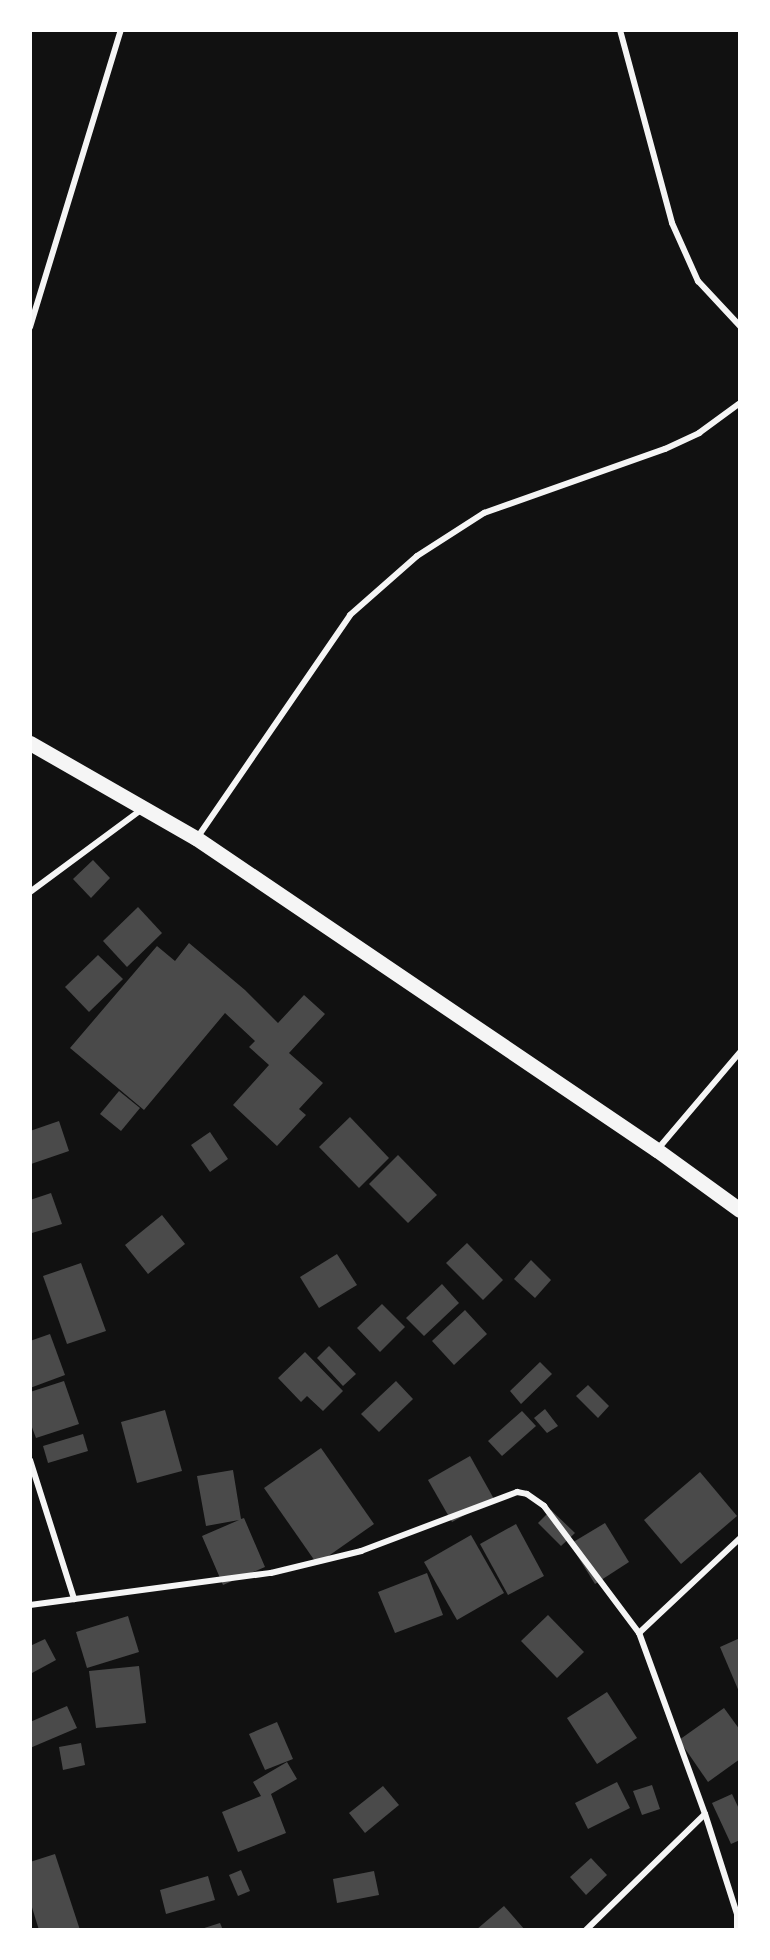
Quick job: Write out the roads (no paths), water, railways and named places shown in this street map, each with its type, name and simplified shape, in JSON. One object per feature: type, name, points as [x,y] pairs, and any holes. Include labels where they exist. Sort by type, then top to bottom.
[{"type":"main road","points":[[30,743],[196,838],[657,1150],[740,1210]]},
{"type":"street","points":[[30,327],[121,30]]},
{"type":"street","points":[[620,30],[672,223],[698,281],[740,327]]},
{"type":"street","points":[[196,838],[350,615],[417,556],[484,513],[665,449],[699,433],[740,404]]},
{"type":"street","points":[[30,892],[142,809]]},
{"type":"street","points":[[657,1150],[740,1052]]},
{"type":"street","points":[[30,1460],[74,1599]]},
{"type":"street","points":[[30,1605],[282,1570],[361,1551],[517,1491],[527,1494],[544,1506],[639,1632],[705,1814],[736,1914],[737,1930]]},
{"type":"street","points":[[639,1632],[740,1538]]},
{"type":"street","points":[[586,1930],[705,1814]]}]
